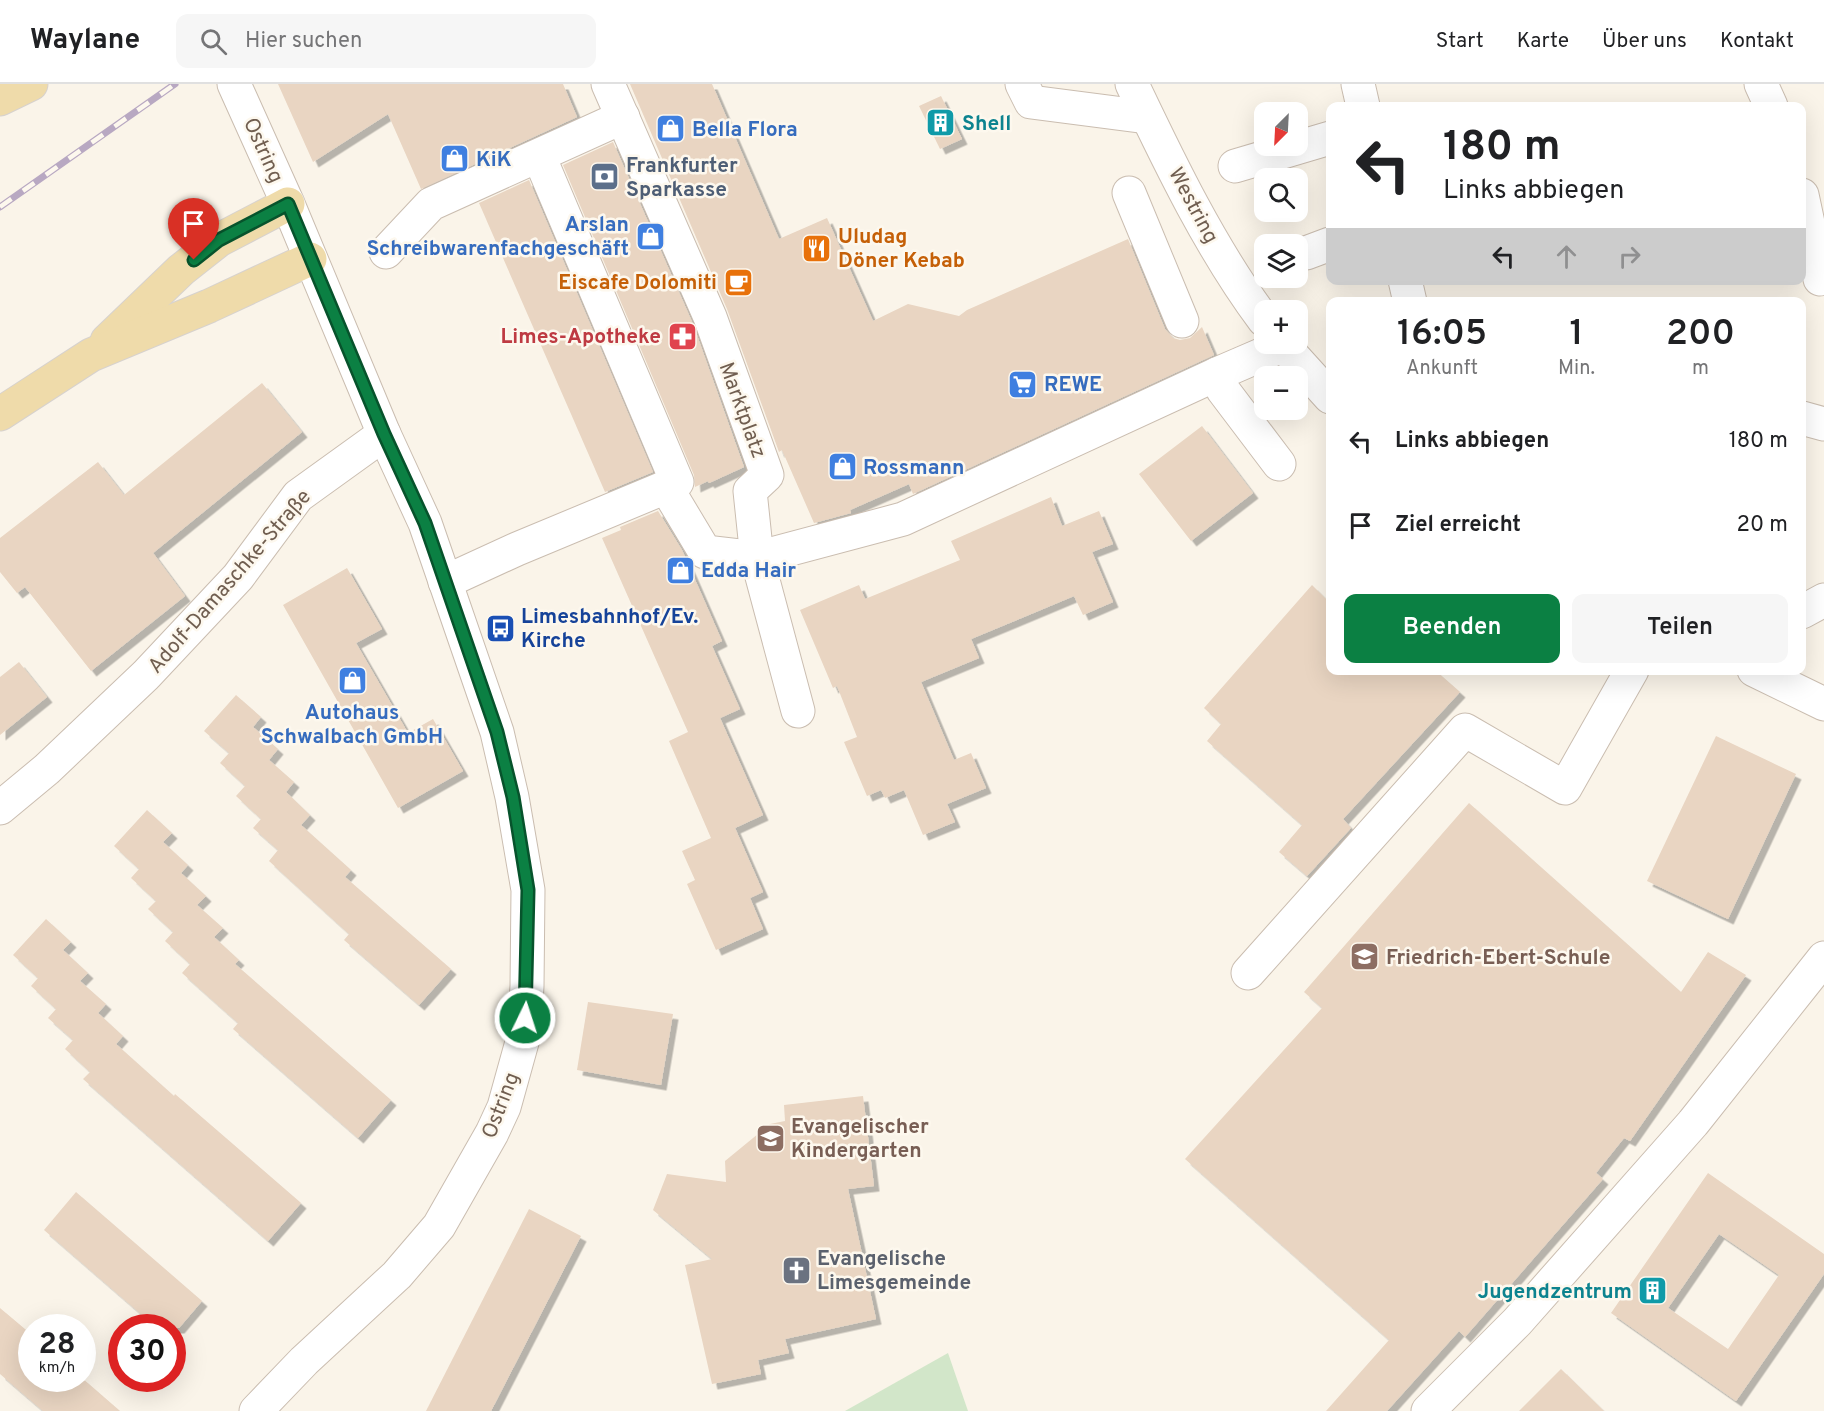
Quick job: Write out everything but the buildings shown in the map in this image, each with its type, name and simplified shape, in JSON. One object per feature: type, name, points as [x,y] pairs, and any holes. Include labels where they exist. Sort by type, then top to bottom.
[{"type":"main road","points":[[0,99],[31,84]]},
{"type":"main road","points":[[0,414],[91,355],[181,270],[219,240],[288,204]]},
{"type":"main road","points":[[91,355],[209,306],[310,259]]},
{"type":"street","name":"Ostring","points":[[234,84],[288,204],[384,434],[425,523],[497,732],[513,797],[528,890],[524,1035],[504,1107],[492,1133],[439,1226],[397,1275],[304,1361],[256,1411]]},
{"type":"street","name":"Marktplatz","points":[[608,84],[710,317],[767,475],[750,491],[757,558],[798,711]]},
{"type":"street","points":[[1022,84],[1031,102],[1147,117]]},
{"type":"street","name":"Westring","points":[[1132,84],[1210,238],[1254,302]]},
{"type":"street","points":[[1358,84],[1362,102]]},
{"type":"street","points":[[1761,84],[1769,102]]},
{"type":"street","points":[[386,252],[430,204],[623,117]]},
{"type":"street","points":[[1235,166],[1326,139]]},
{"type":"street","points":[[446,582],[517,549],[676,482],[549,151]]},
{"type":"street","points":[[1129,194],[1182,321]]},
{"type":"street","points":[[1806,214],[1820,279]]},
{"type":"street","points":[[666,487],[705,552],[757,558],[903,519],[1217,374],[1254,351]]},
{"type":"street","name":"Westring","points":[[1293,354],[1326,392]]},
{"type":"street","points":[[1217,374],[1223,390],[1279,464]]},
{"type":"street","points":[[1806,419],[1824,424]]},
{"type":"street","name":"Adolf-Damaschke-Straße","points":[[0,808],[47,769],[146,675],[238,577],[298,496],[384,434]]},
{"type":"street","points":[[1806,610],[1824,600]]},
{"type":"street","points":[[1248,973],[1465,730],[1564,788],[1629,675]]},
{"type":"street","points":[[1764,675],[1824,704]]},
{"type":"street","points":[[1428,1411],[1517,1322],[1693,1123],[1824,958]]},
{"type":"green space","points":[[948,1353],[968,1411],[845,1411]]},
{"type":"railway","points":[[0,207],[175,84]]},
{"type":"place","name":"Shell","points":[[941,123]]},
{"type":"place","name":"Bella Flora","points":[[671,129]]},
{"type":"place","name":"KiK","points":[[455,159]]},
{"type":"place","name":"Frankfurter Sparkasse","points":[[605,177]]},
{"type":"place","name":"Arslan Schreibwarenfachgeschäft","points":[[650,236]]},
{"type":"place","name":"Uludag Döner Kebab","points":[[817,248]]},
{"type":"place","name":"Eiscafe Dolomiti","points":[[738,282]]},
{"type":"place","name":"Limes-Apotheke","points":[[682,336]]},
{"type":"place","name":"REWE","points":[[1023,384]]},
{"type":"place","name":"Rossmann","points":[[842,467]]},
{"type":"place","name":"Edda Hair","points":[[680,570]]},
{"type":"place","name":"Limesbahnhof/Ev. Kirche","points":[[500,628]]},
{"type":"place","name":"Autohaus Schwalbach GmbH","points":[[352,681]]},
{"type":"place","name":"Friedrich-Ebert-Schule","points":[[1365,957]]},
{"type":"place","name":"Evangelischer Kindergarten","points":[[770,1138]]},
{"type":"place","name":"Evangelische Limesgemeinde","points":[[796,1270]]},
{"type":"place","name":"Jugendzentrum","points":[[1653,1291]]},
{"type":"route","points":[[194,260],[219,240],[288,204],[384,434],[425,523],[497,732],[513,797],[528,890],[525,1018]]}]
